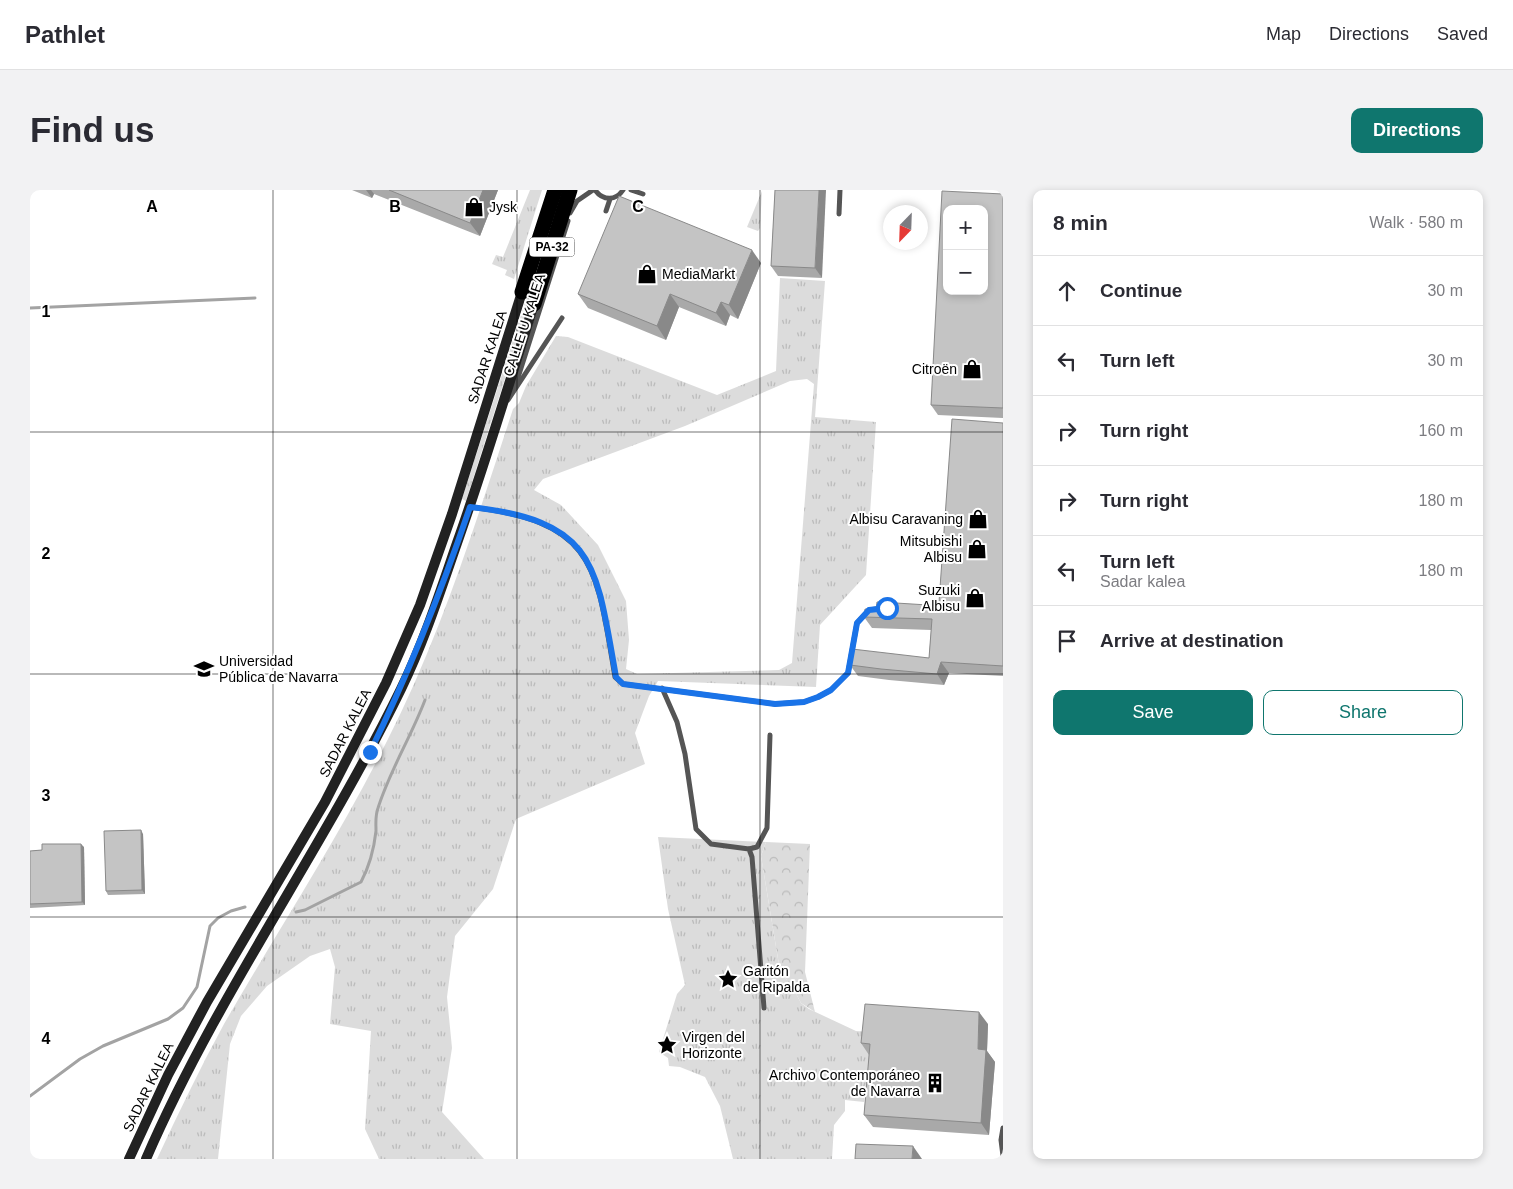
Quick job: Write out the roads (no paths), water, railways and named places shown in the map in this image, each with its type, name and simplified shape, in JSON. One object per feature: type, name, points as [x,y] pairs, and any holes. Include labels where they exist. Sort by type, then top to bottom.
[{"type":"highway","name":"PA-32","points":[[522,292],[555,190]]},
{"type":"highway","name":"PA-32","points":[[534,304],[570,190]]},
{"type":"street","name":"SADAR KALEA","points":[[129,1159],[168,1076],[207,1002],[326,802],[386,683],[420,605],[454,508],[522,292]]},
{"type":"street","name":"SADAR KALEA","points":[[146,1159],[182,1082],[216,1017],[341,805],[403,685],[436,606],[470,507],[534,304]]},
{"type":"lane","points":[[594,190],[604,198],[610,199],[619,196],[624,190]]},
{"type":"lane","name":"CALLE U KALEA","points":[[514,390],[572,209],[577,201],[594,190]]},
{"type":"lane","points":[[632,190],[643,194]]},
{"type":"lane","points":[[839,214],[840,190]]},
{"type":"lane","points":[[606,211],[610,199]]},
{"type":"lane","name":"CALLE U KALEA","points":[[501,411],[558,321],[562,318]]},
{"type":"lane","points":[[470,507],[524,516],[563,534],[583,555],[592,570],[600,593],[617,680],[623,684],[775,704],[791,704],[818,697],[831,690],[848,673],[857,623],[869,610],[887,608]]},
{"type":"lane","points":[[662,688],[666,702],[677,722],[685,754],[696,829],[711,844],[749,849],[757,847],[767,828],[770,735]]},
{"type":"lane","points":[[749,849],[752,858],[764,1008]]},
{"type":"lane","points":[[1003,1128],[1001,1140],[1003,1156]]},
{"type":"waterway","points":[[30,308],[255,298]]},
{"type":"waterway","points":[[296,912],[305,910],[361,882],[372,851],[376,831],[376,814],[383,794],[425,700]]},
{"type":"waterway","points":[[30,1096],[80,1059],[103,1046],[168,1019],[183,1008],[197,987],[210,926],[218,918],[231,911],[245,907]]},
{"type":"place","name":"Jysk","points":[[474,207]]},
{"type":"place","name":"MediaMarkt","points":[[647,274]]},
{"type":"place","name":"Citroën","points":[[972,369]]},
{"type":"place","name":"Albisu Caravaning","points":[[978,519]]},
{"type":"place","name":"Mitsubishi Albisu","points":[[977,549]]},
{"type":"place","name":"Suzuki Albisu","points":[[975,598]]},
{"type":"place","name":"Universidad Pública de Navarra","points":[[204,669]]},
{"type":"place","name":"Garitón de Ripalda","points":[[728,979]]},
{"type":"place","name":"Virgen del Horizonte","points":[[667,1045]]},
{"type":"place","name":"Archivo Contemporáneo de Navarra","points":[[935,1083]]}]
